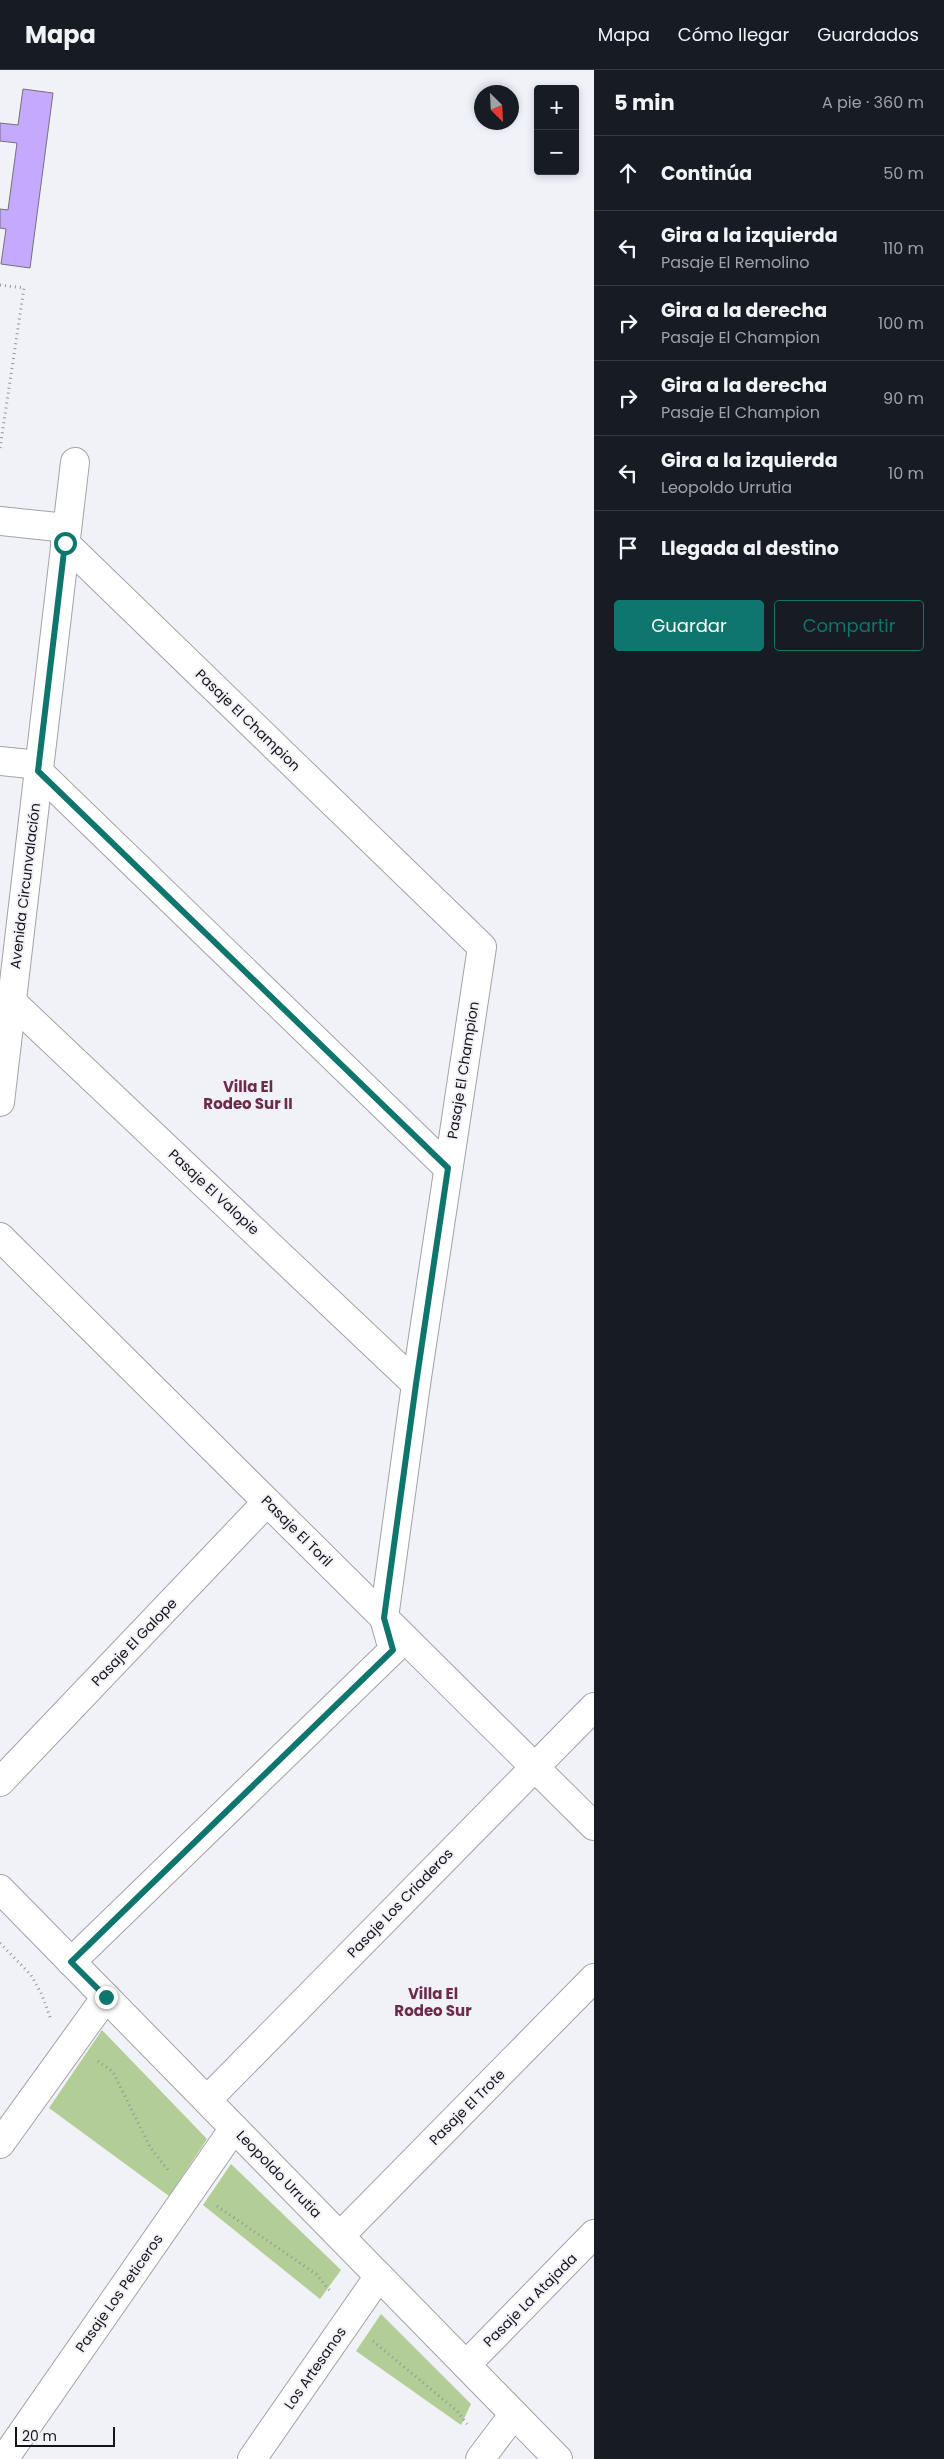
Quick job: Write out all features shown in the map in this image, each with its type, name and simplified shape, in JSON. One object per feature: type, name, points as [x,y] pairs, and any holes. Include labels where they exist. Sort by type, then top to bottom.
[{"type":"street","name":"Avenida Circunvalación","points":[[0,1102],[75,462]]},
{"type":"street","points":[[0,521],[66,536]]},
{"type":"street","name":"Pasaje El Champion","points":[[66,536],[482,947],[416,1384],[384,1618],[393,1650],[71,1962]]},
{"type":"street","points":[[0,761],[39,768],[448,1168]]},
{"type":"street","name":"Pasaje El Valopie","points":[[11,1001],[416,1384]]},
{"type":"street","name":"Pasaje El Toril","points":[[0,1237],[594,1826]]},
{"type":"street","name":"Pasaje El Galope","points":[[0,1782],[267,1502]]},
{"type":"street","name":"Pasaje Los Criaderos","points":[[206,2100],[594,1707]]},
{"type":"street","name":"Leopoldo Urrutia","points":[[0,1889],[558,2459]]},
{"type":"street","name":"Pasaje El Trote","points":[[340,2236],[594,1978]]},
{"type":"street","points":[[0,2144],[106,1997]]},
{"type":"street","name":"Pasaje Los Peticeros","points":[[4,2459],[234,2128]]},
{"type":"street","name":"Pasaje La Atajada","points":[[466,2365],[594,2234]]},
{"type":"street","name":"Los Artesanos","points":[[252,2459],[379,2276]]},
{"type":"street","points":[[484,2454],[514,2414]]},
{"type":"path","points":[[0,285],[24,288],[0,448]]},
{"type":"path","points":[[0,1943],[31,1975],[42,1995],[49,2017],[58,2030],[113,2072],[150,2147],[170,2173],[316,2274],[376,2344],[457,2411],[484,2454]]},
{"type":"green space","points":[[102,2030],[207,2139],[169,2196],[49,2108]]},
{"type":"green space","points":[[231,2164],[341,2270],[320,2299],[203,2205]]},
{"type":"green space","points":[[381,2314],[471,2404],[461,2425],[356,2351]]},
{"type":"building","points":[[23,89],[53,93],[30,268],[1,264],[6,229],[0,228],[0,209],[8,210],[17,143],[0,141],[0,123],[18,125]]},
{"type":"district","name":"Villa El Rodeo Sur II","points":[[248,1096]]},
{"type":"district","name":"Villa El Rodeo Sur","points":[[433,2002]]},
{"type":"route","points":[[65,543],[38,771],[448,1168],[384,1618],[393,1650],[71,1962],[106,1997]]}]
